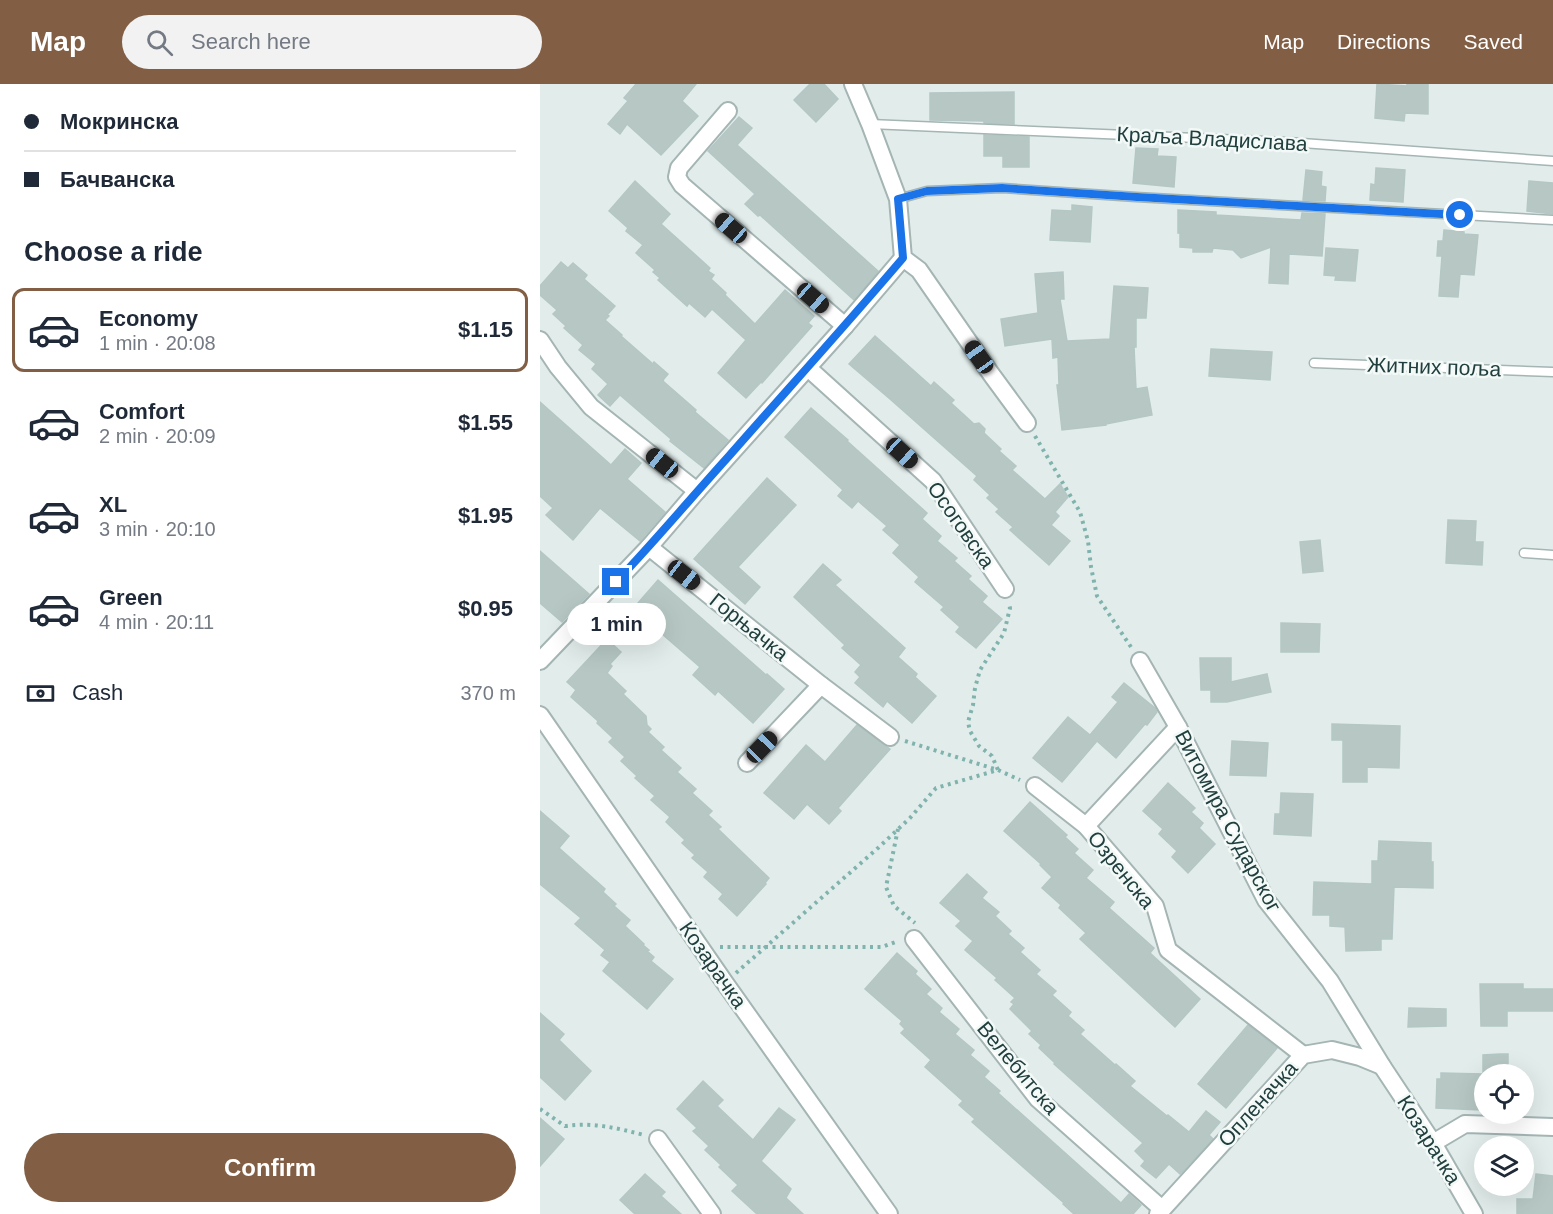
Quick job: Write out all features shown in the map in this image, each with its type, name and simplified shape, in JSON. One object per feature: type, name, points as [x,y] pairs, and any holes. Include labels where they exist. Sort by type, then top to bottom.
[{"type":"street","points":[[540,661],[649,548],[903,258],[898,199],[853,84]]},
{"type":"street","points":[[728,111],[679,168],[677,177],[682,185],[845,326]]},
{"type":"street","points":[[903,258],[919,270],[1027,423]]},
{"type":"street","points":[[540,340],[558,367],[591,407],[697,491]]},
{"type":"street","name":"Осоговска","points":[[808,368],[933,481],[1005,589]]},
{"type":"street","name":"Горњачка","points":[[649,548],[890,737]]},
{"type":"street","name":"Витомира Сударског","points":[[1140,661],[1178,727],[1266,900],[1330,981],[1382,1066]]},
{"type":"street","points":[[747,763],[821,685]]},
{"type":"street","name":"Козарачка","points":[[540,715],[725,983],[889,1214]]},
{"type":"street","points":[[1086,826],[1178,727]]},
{"type":"street","name":"Озренска","points":[[1035,786],[1086,826],[1155,906],[1168,950],[1303,1055]]},
{"type":"street","name":"Велебитска","points":[[914,939],[1038,1099],[1160,1211]]},
{"type":"street","name":"Опленачка","points":[[1160,1211],[1303,1055],[1332,1050],[1360,1057],[1382,1066]]},
{"type":"street","name":"Козарачка","points":[[1382,1066],[1433,1143],[1474,1214]]},
{"type":"street","points":[[1433,1143],[1466,1124],[1553,1127]]},
{"type":"street","points":[[658,1139],[712,1214]]},
{"type":"lane","name":"Краља Владислава","points":[[870,124],[1288,142],[1553,161]]},
{"type":"lane","points":[[898,199],[927,191],[1002,188],[1553,220]]},
{"type":"lane","name":"Житних поља","points":[[1314,363],[1553,372]]},
{"type":"lane","points":[[1524,553],[1553,555]]},
{"type":"path","points":[[1027,423],[1080,512],[1098,596],[1140,661]]},
{"type":"path","points":[[998,770],[992,756],[979,746],[970,731],[968,722],[981,670],[1004,633],[1010,608],[1005,589]]},
{"type":"path","points":[[890,737],[998,770],[1035,786]]},
{"type":"path","points":[[725,983],[899,828],[936,788],[998,770]]},
{"type":"path","points":[[701,947],[882,947],[914,939],[920,927],[894,906],[886,887],[899,828]]},
{"type":"path","points":[[540,1109],[565,1126],[583,1123],[614,1127],[658,1139]]},
{"type":"building","points":[[636,84],[696,84],[682,101],[698,116],[661,155],[627,124],[620,134],[608,124],[628,101],[624,98]]},
{"type":"building","points":[[810,84],[824,84],[838,99],[816,122],[794,100]]},
{"type":"building","points":[[1377,84],[1407,86],[1407,84],[1428,84],[1428,114],[1405,113],[1404,121],[1375,118]]},
{"type":"building","points":[[1014,92],[1014,124],[930,120],[930,93]]},
{"type":"building","points":[[739,117],[752,128],[737,145],[878,271],[854,300],[745,204],[755,194],[708,151]]},
{"type":"building","points":[[984,135],[1029,137],[1029,167],[1003,167],[1003,156],[984,156]]},
{"type":"building","points":[[1136,148],[1158,149],[1157,156],[1176,157],[1174,187],[1133,183]]},
{"type":"building","points":[[1376,168],[1405,170],[1403,202],[1370,200],[1371,184],[1375,185]]},
{"type":"building","points":[[1306,170],[1322,172],[1321,186],[1326,187],[1325,201],[1303,200]]},
{"type":"building","points":[[635,181],[670,214],[661,224],[710,268],[708,271],[714,275],[711,279],[755,324],[785,290],[814,316],[808,323],[812,326],[746,398],[718,373],[746,340],[712,309],[705,317],[689,303],[687,306],[658,280],[660,278],[653,272],[655,270],[636,253],[643,245],[626,231],[628,228],[609,211]]},
{"type":"building","points":[[1529,181],[1553,183],[1553,214],[1527,211]]},
{"type":"building","points":[[1072,205],[1092,207],[1090,242],[1050,240],[1052,210],[1072,211]]},
{"type":"building","points":[[1178,210],[1216,212],[1216,215],[1301,220],[1302,213],[1325,214],[1322,256],[1289,254],[1288,284],[1269,283],[1271,247],[1241,258],[1233,250],[1213,248],[1212,252],[1193,252],[1193,248],[1180,247]]},
{"type":"building","points":[[1444,230],[1478,235],[1474,275],[1460,274],[1458,297],[1439,296],[1442,256],[1437,256],[1438,241],[1443,241]]},
{"type":"building","points":[[1326,248],[1358,250],[1355,281],[1335,280],[1336,276],[1324,275]]},
{"type":"building","points":[[561,262],[568,268],[573,263],[587,275],[584,279],[615,306],[605,320],[653,364],[654,362],[668,374],[664,382],[728,440],[704,468],[670,441],[671,439],[620,395],[610,406],[598,395],[608,384],[592,369],[596,364],[579,350],[583,345],[564,328],[566,326],[553,314],[557,310],[540,295],[540,286]]},
{"type":"building","points":[[1063,272],[1064,299],[1060,299],[1067,341],[1110,339],[1114,286],[1148,288],[1146,318],[1136,318],[1136,347],[1134,347],[1136,389],[1147,387],[1152,415],[1106,425],[1062,430],[1057,385],[1059,385],[1058,357],[1053,358],[1052,339],[1005,346],[1001,319],[1038,313],[1035,274]]},
{"type":"building","points":[[875,336],[931,386],[934,382],[954,400],[951,403],[974,424],[979,423],[985,429],[984,433],[1001,449],[999,451],[1016,466],[1012,470],[1045,499],[1060,484],[1068,497],[1055,512],[1059,516],[1051,525],[1070,541],[1049,565],[1010,530],[1013,527],[996,512],[999,509],[987,498],[990,495],[974,480],[977,476],[849,364]]},
{"type":"building","points":[[1211,349],[1272,352],[1270,380],[1209,376]]},
{"type":"building","points":[[540,402],[611,465],[625,449],[641,463],[627,479],[665,512],[640,541],[600,508],[573,540],[546,515],[553,508],[540,496]]},
{"type":"building","points":[[811,408],[927,513],[922,519],[941,536],[937,541],[957,558],[954,561],[971,576],[968,579],[987,596],[982,602],[1002,619],[976,648],[956,632],[960,627],[941,610],[944,607],[915,582],[919,577],[893,553],[900,545],[883,530],[887,526],[858,501],[852,508],[838,496],[843,490],[785,437]]},
{"type":"building","points":[[767,478],[796,505],[738,567],[760,587],[745,604],[694,559]]},
{"type":"building","points":[[1448,520],[1476,521],[1475,542],[1483,542],[1482,565],[1446,563]]},
{"type":"building","points":[[1320,540],[1323,571],[1303,573],[1300,542]]},
{"type":"building","points":[[540,551],[589,594],[562,622],[540,603]]},
{"type":"building","points":[[823,564],[841,580],[835,585],[905,648],[898,657],[936,696],[912,723],[887,701],[883,707],[855,683],[860,677],[855,672],[861,665],[842,648],[845,645],[794,597]]},
{"type":"building","points":[[658,580],[784,689],[753,723],[718,691],[715,695],[693,675],[700,667],[632,610]]},
{"type":"building","points":[[1281,623],[1320,624],[1319,652],[1281,652]]},
{"type":"building","points":[[607,639],[621,652],[610,664],[612,666],[607,673],[626,691],[623,694],[646,716],[647,725],[651,729],[648,732],[664,747],[661,750],[681,768],[677,772],[696,789],[692,793],[712,811],[708,815],[721,827],[718,829],[769,878],[737,916],[719,899],[723,894],[704,877],[708,872],[692,858],[695,855],[682,843],[685,840],[666,822],[670,817],[651,800],[655,796],[635,778],[637,776],[621,761],[625,757],[609,742],[613,738],[571,697],[576,690],[567,682]]},
{"type":"building","points":[[1200,658],[1231,658],[1231,682],[1267,674],[1271,692],[1227,702],[1211,702],[1211,690],[1201,690]]},
{"type":"building","points":[[1124,683],[1157,712],[1116,758],[1097,741],[1062,782],[1033,758],[1068,717],[1090,735],[1118,702],[1112,697]]},
{"type":"building","points":[[1332,724],[1400,726],[1399,768],[1367,767],[1367,782],[1343,782],[1343,740],[1332,740]]},
{"type":"building","points":[[857,725],[890,749],[838,808],[841,811],[829,824],[807,804],[794,819],[764,793],[806,745],[825,762]]},
{"type":"building","points":[[1232,741],[1268,743],[1266,776],[1230,775]]},
{"type":"building","points":[[1168,783],[1195,808],[1191,812],[1203,823],[1199,828],[1215,844],[1188,873],[1172,857],[1177,851],[1159,834],[1163,829],[1143,811]]},
{"type":"building","points":[[1281,793],[1313,794],[1311,836],[1274,834],[1275,814],[1280,814]]},
{"type":"building","points":[[1030,802],[1067,835],[1065,837],[1078,849],[1074,853],[1093,870],[1086,878],[1114,902],[1109,908],[1154,948],[1150,953],[1200,999],[1175,1027],[1080,939],[1086,933],[1059,908],[1061,905],[1042,888],[1052,877],[1004,831]]},
{"type":"building","points":[[540,811],[569,836],[559,848],[605,889],[603,892],[616,904],[614,906],[630,920],[625,926],[654,957],[651,961],[673,979],[647,1009],[603,971],[610,962],[601,955],[605,950],[575,924],[581,918],[540,884]]},
{"type":"building","points":[[1379,841],[1431,843],[1433,888],[1394,887],[1392,939],[1381,939],[1381,950],[1346,951],[1345,927],[1330,926],[1330,915],[1313,915],[1314,882],[1372,884],[1372,861],[1378,861]]},
{"type":"building","points":[[967,874],[987,892],[982,898],[999,912],[995,916],[1011,931],[1008,934],[1024,948],[1020,952],[1040,970],[1036,974],[1056,991],[1052,995],[1071,1012],[1068,1016],[1084,1030],[1080,1034],[1135,1081],[1130,1086],[1189,1132],[1206,1111],[1220,1122],[1209,1135],[1213,1139],[1180,1174],[1169,1164],[1156,1178],[1141,1166],[1145,1161],[1135,1151],[1143,1143],[1039,1048],[1041,1045],[1029,1034],[1032,1031],[1010,1009],[1014,1004],[1011,1002],[1015,998],[995,980],[997,978],[965,950],[973,941],[956,926],[961,921],[940,903]]},
{"type":"building","points":[[897,953],[917,971],[915,974],[931,989],[926,994],[942,1008],[939,1012],[959,1029],[955,1034],[974,1050],[970,1055],[989,1071],[984,1077],[1000,1091],[998,1093],[1121,1203],[1129,1194],[1141,1205],[1133,1214],[1074,1214],[972,1122],[975,1119],[959,1105],[963,1101],[925,1067],[931,1060],[901,1033],[905,1029],[900,1024],[902,1021],[865,989]]},
{"type":"building","points":[[1480,984],[1523,984],[1523,989],[1553,989],[1553,1011],[1507,1011],[1507,1026],[1481,1026]]},
{"type":"building","points":[[1409,1008],[1446,1009],[1446,1026],[1408,1027]]},
{"type":"building","points":[[540,1013],[564,1034],[559,1040],[591,1071],[565,1100],[540,1077]]},
{"type":"building","points":[[1248,1025],[1277,1048],[1226,1108],[1198,1084]]},
{"type":"building","points":[[1508,1054],[1508,1064],[1483,1064],[1483,1055]]},
{"type":"building","points":[[1441,1073],[1474,1074],[1474,1110],[1436,1108],[1437,1079],[1441,1079]]},
{"type":"building","points":[[703,1081],[723,1100],[717,1106],[753,1140],[779,1108],[795,1120],[761,1161],[791,1189],[786,1198],[803,1214],[757,1214],[732,1191],[738,1185],[705,1150],[709,1146],[693,1131],[697,1128],[677,1109]]},
{"type":"building","points":[[540,1118],[564,1139],[540,1166]]},
{"type":"building","points":[[645,1174],[665,1192],[661,1196],[681,1214],[635,1214],[620,1200]]},
{"type":"building","points":[[1536,1174],[1553,1176],[1553,1214],[1517,1214],[1517,1199],[1533,1199]]},
{"type":"route","points":[[616,582],[649,548],[903,258],[898,199],[927,191],[1002,188],[1460,215]]}]
